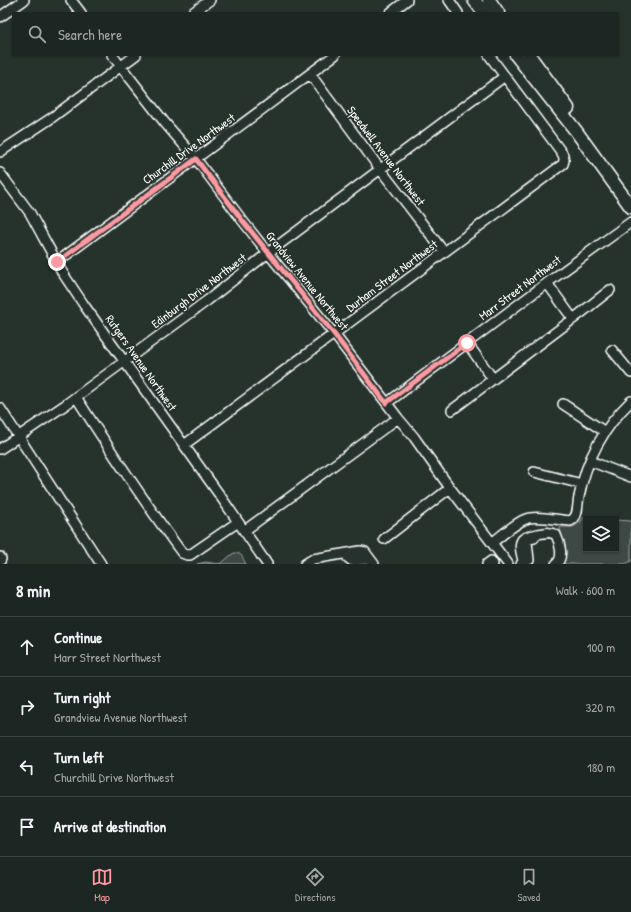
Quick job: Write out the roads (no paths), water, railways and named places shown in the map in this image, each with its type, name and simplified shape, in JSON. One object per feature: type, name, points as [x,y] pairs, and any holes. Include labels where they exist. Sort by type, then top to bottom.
[{"type":"main road","points":[[474,0],[483,12]]},
{"type":"main road","points":[[489,0],[497,12]]},
{"type":"main road","points":[[517,56],[576,131],[631,207]]},
{"type":"main road","points":[[530,56],[631,192]]},
{"type":"street","points":[[0,17],[24,0]]},
{"type":"street","points":[[71,0],[80,12]]},
{"type":"street","points":[[193,12],[210,0]]},
{"type":"street","points":[[391,12],[407,0]]},
{"type":"street","points":[[449,0],[457,12]]},
{"type":"street","name":"Grandview Avenue Northwest","points":[[113,56],[165,123],[196,159],[268,254],[334,334],[386,403],[414,437],[450,488],[492,543],[504,562]]},
{"type":"street","points":[[0,152],[50,118],[135,56]]},
{"type":"street","name":"Churchill Drive Northwest","points":[[57,262],[334,56]]},
{"type":"street","points":[[490,56],[505,76]]},
{"type":"street","name":"Speedwell Avenue Northwest","points":[[310,74],[380,169],[444,252]]},
{"type":"street","name":"Durham Street Northwest","points":[[184,446],[563,164],[564,157],[562,153],[505,76]]},
{"type":"street","name":"Edinburgh Drive Northwest","points":[[0,449],[76,397],[208,300],[505,76]]},
{"type":"street","name":"Rutgers Avenue Northwest","points":[[0,173],[30,213],[62,272],[84,305],[267,564]]},
{"type":"street","name":"Marr Street Northwest","points":[[386,403],[547,282],[631,222]]},
{"type":"street","points":[[547,282],[573,319]]},
{"type":"street","points":[[452,410],[610,290]]},
{"type":"street","points":[[467,343],[493,379]]},
{"type":"street","points":[[612,350],[631,373]]},
{"type":"street","points":[[76,397],[104,442],[182,553],[190,555],[238,522]]},
{"type":"street","points":[[492,543],[527,518],[535,517],[570,521],[574,520],[582,484],[596,446],[620,412],[631,401]]},
{"type":"street","points":[[563,404],[605,432]]},
{"type":"street","points":[[0,408],[100,564]]},
{"type":"street","points":[[244,531],[398,418]]},
{"type":"street","points":[[590,461],[631,477]]},
{"type":"street","points":[[534,472],[582,484]]},
{"type":"street","points":[[384,539],[450,488]]},
{"type":"street","points":[[556,519],[554,533],[557,538],[560,554],[559,561],[556,564]]},
{"type":"street","points":[[550,532],[554,533],[551,535],[529,539],[527,542],[529,559],[523,563],[520,542],[523,538],[526,536],[550,532]]},
{"type":"street","points":[[306,564],[313,559],[349,558],[352,561],[371,560]]},
{"type":"street","points":[[360,564],[371,560]]},
{"type":"street","points":[[315,564],[325,561],[331,564]]},
{"type":"street","points":[[487,564],[490,561],[493,564]]}]
